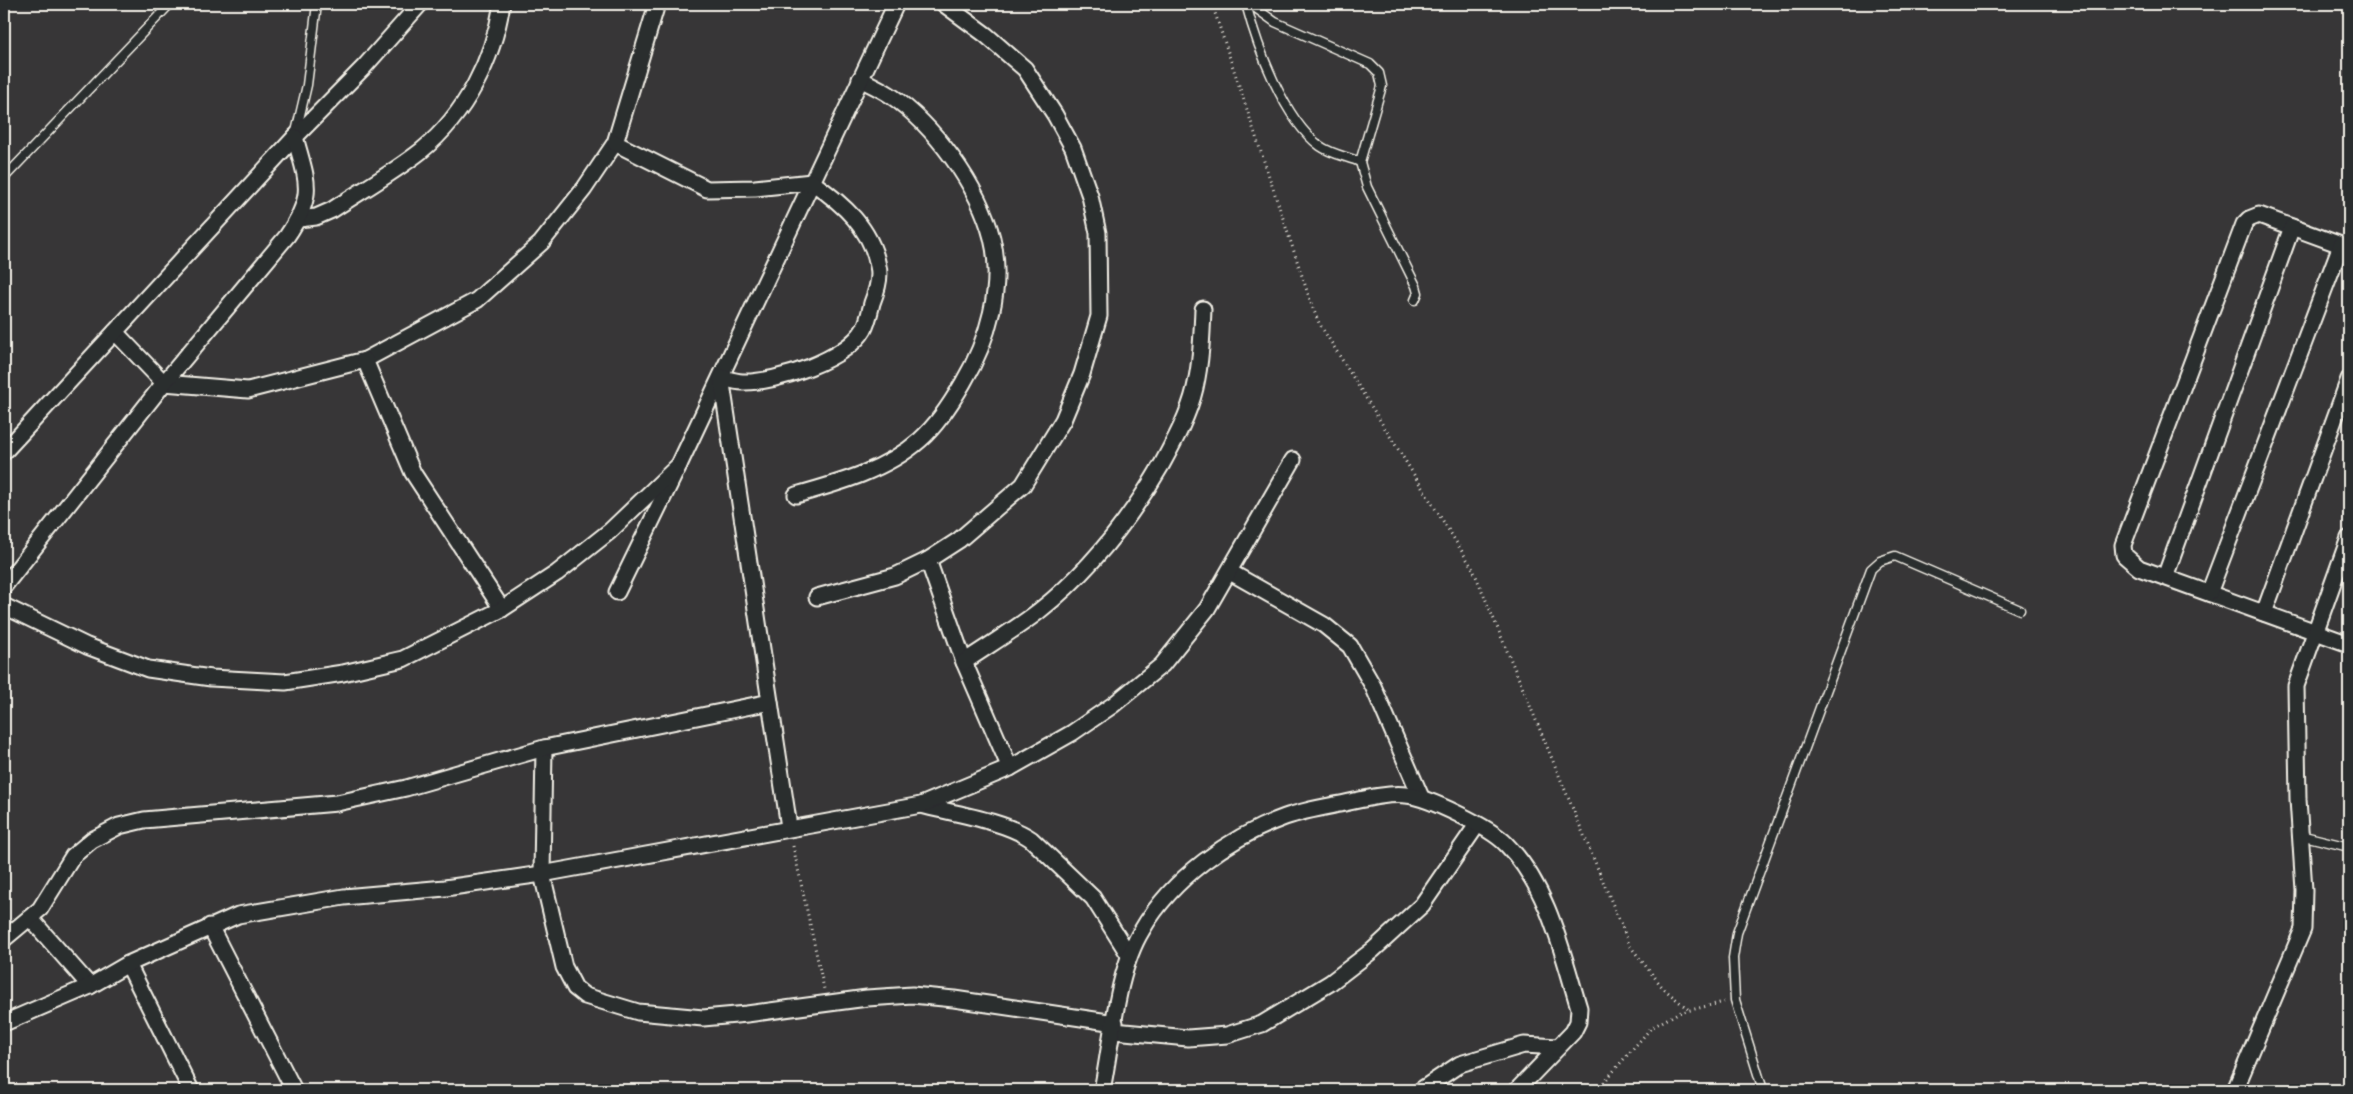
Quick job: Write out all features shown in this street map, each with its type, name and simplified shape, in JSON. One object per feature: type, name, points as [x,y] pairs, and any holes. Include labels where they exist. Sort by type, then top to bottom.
[{"type":"street","points":[[4,452],[295,137],[364,67],[420,4]]},
{"type":"street","points":[[299,219],[316,216],[332,210],[421,150],[444,127],[461,106],[489,57],[497,35],[502,4]]},
{"type":"street","points":[[115,332],[164,383],[248,390],[365,360],[477,300],[541,243],[584,189],[616,143],[657,4]]},
{"type":"street","points":[[617,592],[721,377],[896,4]]},
{"type":"street","points":[[817,597],[894,576],[928,560],[959,540],[1023,485],[1063,420],[1082,374],[1099,316],[1098,233],[1090,196],[1073,148],[1055,115],[1025,69],[986,35],[944,4]]},
{"type":"street","points":[[796,495],[840,483],[883,464],[920,440],[953,400],[976,362],[990,318],[996,276],[992,238],[979,202],[956,164],[926,127],[890,96],[860,79]]},
{"type":"street","points":[[4,586],[164,383],[287,236],[299,219],[305,204],[308,188],[295,137]]},
{"type":"street","points":[[616,143],[707,189],[755,188],[812,182],[839,201],[856,218],[870,241],[879,268],[875,296],[864,329],[845,347],[820,363],[796,373],[748,382],[721,377]]},
{"type":"street","points":[[2209,593],[2345,246],[2259,215],[2249,219],[2244,224],[2123,545],[2124,555],[2139,568],[2349,644]]},
{"type":"street","points":[[2164,577],[2292,227]]},
{"type":"street","points":[[964,662],[1039,611],[1085,570],[1116,534],[1154,478],[1178,434],[1195,390],[1200,356],[1203,309]]},
{"type":"street","points":[[365,360],[413,474],[502,610]]},
{"type":"street","points":[[721,377],[789,827]]},
{"type":"street","points":[[2264,613],[2349,379]]},
{"type":"street","points":[[4,1023],[90,986],[128,964],[238,915],[275,907],[344,897],[445,888],[542,874],[789,827],[921,805],[1010,768],[1072,733],[1113,705],[1162,665],[1187,636],[1230,572],[1293,460]]},
{"type":"street","points":[[4,606],[87,646],[148,670],[212,678],[286,682],[343,673],[403,659],[502,610],[557,573],[602,537],[679,465]]},
{"type":"street","points":[[2235,1090],[2302,929],[2304,890],[2300,835],[2296,686],[2349,538]]},
{"type":"street","points":[[928,560],[964,662],[1010,768]]},
{"type":"street","points":[[1230,572],[1324,625],[1350,646],[1380,702],[1421,797]]},
{"type":"street","points":[[4,939],[40,909],[73,856],[92,840],[119,826],[144,820],[337,803],[406,788],[544,748],[770,702]]},
{"type":"street","points":[[544,748],[542,874],[564,966],[575,988],[585,996],[638,1012],[703,1018],[867,998],[934,996],[1188,1038],[1227,1035],[1262,1024],[1330,983],[1373,950],[1422,905],[1477,825]]},
{"type":"street","points":[[1102,1090],[1121,982],[1130,956],[1141,930],[1172,890],[1198,867],[1240,838],[1285,817],[1310,810],[1404,794],[1421,797],[1477,825],[1504,842],[1524,864],[1554,927],[1579,1014],[1576,1027],[1517,1090]]},
{"type":"street","points":[[921,805],[1022,833],[1031,839],[1093,898],[1130,956]]},
{"type":"street","points":[[30,918],[90,986]]},
{"type":"street","points":[[210,926],[294,1090]]},
{"type":"street","points":[[128,964],[191,1090]]},
{"type":"street","points":[[1420,1090],[1460,1064],[1524,1046],[1558,1047]]},
{"type":"lane","points":[[4,178],[170,4]]},
{"type":"lane","points":[[295,137],[307,85],[317,4]]},
{"type":"lane","points":[[1248,4],[1265,61],[1293,116],[1309,136],[1322,148],[1360,162]]},
{"type":"lane","points":[[1248,4],[1275,22],[1370,64],[1375,68],[1382,86],[1360,162],[1367,187],[1416,286],[1418,293],[1416,300]]},
{"type":"lane","points":[[1763,1090],[1734,1000],[1733,958],[1737,933],[1871,569],[1880,561],[1895,556],[2020,610]]},
{"type":"lane","points":[[2300,835],[2349,847]]},
{"type":"path","points":[[1212,4],[1312,306],[1319,322],[1473,569],[1630,946],[1663,988],[1689,1010]]},
{"type":"path","points":[[789,827],[828,1004]]},
{"type":"path","points":[[1597,1090],[1651,1028],[1689,1010],[1734,1000]]}]
